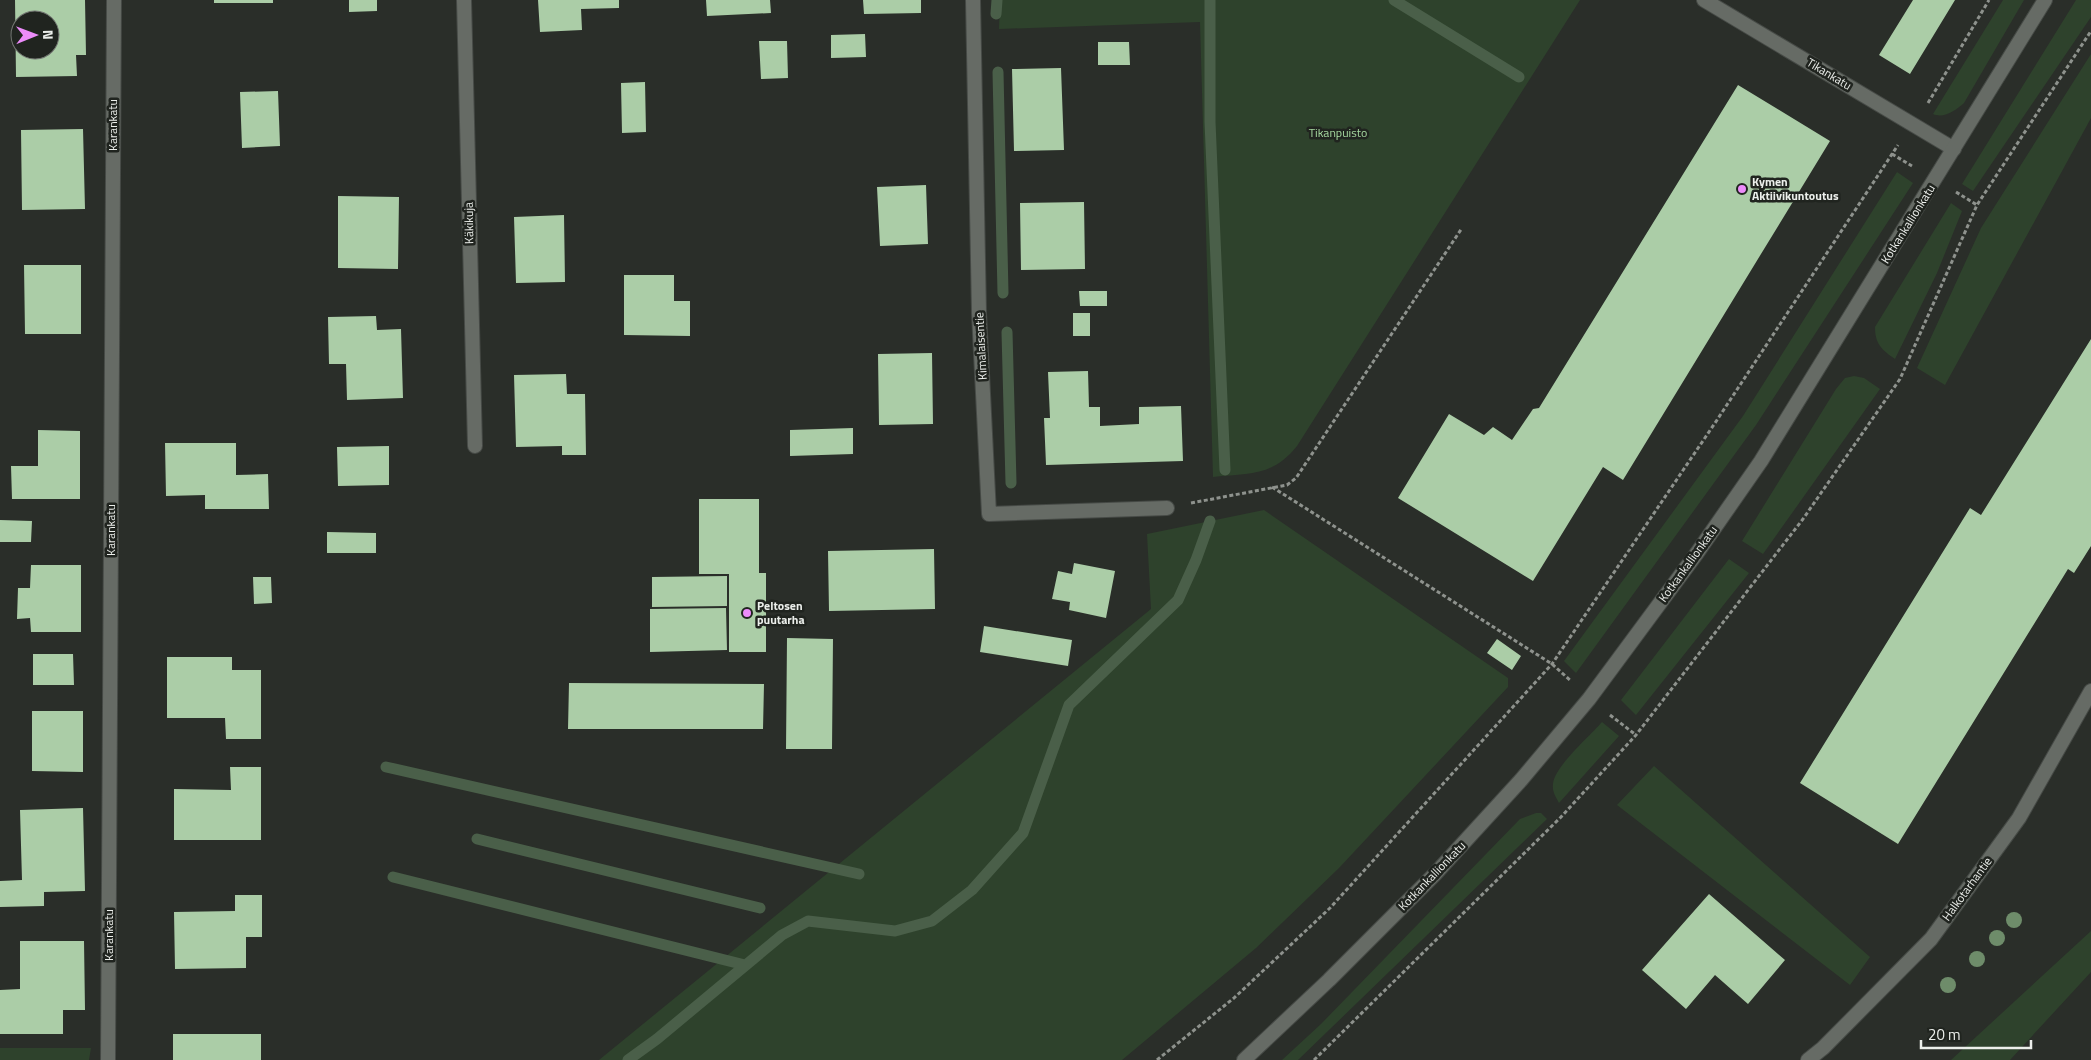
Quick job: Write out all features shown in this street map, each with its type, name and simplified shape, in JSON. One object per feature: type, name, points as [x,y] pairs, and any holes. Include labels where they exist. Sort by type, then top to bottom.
[{"type":"street","name":"Karankatu","points":[[108,1060],[114,0]]},
{"type":"street","name":"Käkikuja","points":[[464,0],[475,446]]},
{"type":"street","name":"Kimalaisentie","points":[[973,0],[979,313],[989,514],[1167,508]]},
{"type":"street","name":"Tikankatu","points":[[1704,0],[1954,149]]},
{"type":"street","name":"Kotkankallionkatu","points":[[1244,1060],[1329,980],[1435,874],[1521,780],[1590,699],[1697,553],[1761,461],[2046,0]]},
{"type":"street","name":"Halkotarhantie","points":[[1808,1060],[1931,939],[2019,818],[2091,691]]},
{"type":"path","points":[[1928,103],[1989,0]]},
{"type":"path","points":[[1314,1060],[1567,810],[1636,735],[1804,519],[1900,379],[1977,205],[2091,31]]},
{"type":"path","points":[[1157,1060],[1234,998],[1330,908],[1552,664],[1715,423],[1899,142]]},
{"type":"path","points":[[1892,154],[1919,171]]},
{"type":"path","points":[[1953,190],[1977,205]]},
{"type":"path","points":[[1167,508],[1287,485],[1304,469],[1462,228]]},
{"type":"path","points":[[1272,487],[1552,664]]},
{"type":"green space","name":"Tikanpuisto","points":[[1000,0],[1580,0],[1297,446],[1279,463],[1260,472],[1213,477],[1200,22],[999,29]]},
{"type":"green space","points":[[2003,0],[2024,0],[1964,103],[1946,115],[1933,114]]},
{"type":"green space","points":[[2076,0],[2091,0],[2091,17],[1973,191],[1962,184]]},
{"type":"green space","points":[[2091,54],[2091,118],[1945,385],[1917,368],[1981,228]]},
{"type":"green space","points":[[1897,172],[1913,183],[1756,425],[1576,673],[1564,661],[1743,416]]},
{"type":"green space","points":[[1951,203],[1962,211],[1937,273],[1895,359],[1880,346],[1876,338],[1875,327]]},
{"type":"green space","points":[[1854,376],[1864,378],[1880,389],[1763,554],[1742,541],[1836,389],[1845,378]]},
{"type":"green space","points":[[1264,510],[1508,678],[1508,687],[1339,868],[1256,948],[1122,1060],[599,1060],[1151,609],[1147,534]]},
{"type":"green space","points":[[1729,559],[1749,573],[1636,715],[1621,700]]},
{"type":"green space","points":[[1602,722],[1619,736],[1559,803],[1554,794],[1553,784],[1559,769]]},
{"type":"green space","points":[[1654,766],[1870,957],[1850,985],[1617,805]]},
{"type":"green space","points":[[1541,813],[1547,819],[1298,1060],[1282,1060],[1321,1024],[1520,819]]},
{"type":"green space","points":[[2091,931],[2091,972],[2010,1060],[1951,1060]]},
{"type":"green space","points":[[0,1048],[91,1048],[89,1060],[0,1060]]},
{"type":"building","points":[[15,0],[85,0],[86,55],[76,55],[77,76],[16,77],[16,60],[60,60],[60,10],[15,10]]},
{"type":"building","points":[[214,0],[273,0],[273,3],[214,3]]},
{"type":"building","points":[[349,0],[377,0],[377,11],[349,12]]},
{"type":"building","points":[[538,0],[619,0],[619,8],[581,9],[582,30],[540,32]]},
{"type":"building","points":[[706,0],[770,0],[771,13],[707,16]]},
{"type":"building","points":[[863,0],[921,0],[921,13],[864,14]]},
{"type":"building","points":[[1913,0],[1955,0],[1910,74],[1879,55]]},
{"type":"building","points":[[865,34],[866,57],[831,58],[831,35]]},
{"type":"building","points":[[759,41],[787,41],[788,78],[761,79]]},
{"type":"building","points":[[1098,42],[1129,42],[1130,65],[1098,65]]},
{"type":"building","points":[[1061,68],[1064,150],[1014,151],[1012,69]]},
{"type":"building","points":[[645,82],[646,132],[622,133],[621,83]]},
{"type":"building","points":[[1738,85],[1830,141],[1623,480],[1603,467],[1533,581],[1398,498],[1449,414],[1484,435],[1493,427],[1512,440],[1533,409],[1539,408]]},
{"type":"building","points":[[278,91],[280,146],[242,148],[240,92]]},
{"type":"building","points":[[83,129],[85,209],[22,210],[21,130]]},
{"type":"building","points":[[926,185],[928,244],[880,246],[877,187]]},
{"type":"building","points":[[338,196],[399,197],[398,269],[338,268]]},
{"type":"building","points":[[1084,202],[1085,269],[1021,270],[1020,203]]},
{"type":"building","points":[[564,215],[565,282],[516,283],[514,217]]},
{"type":"building","points":[[24,265],[81,265],[81,334],[25,334]]},
{"type":"building","points":[[624,275],[674,275],[674,301],[690,301],[690,336],[624,335]]},
{"type":"building","points":[[1079,291],[1107,291],[1107,306],[1080,306]]},
{"type":"building","points":[[1073,313],[1090,313],[1090,336],[1073,336]]},
{"type":"building","points":[[376,316],[377,330],[401,329],[403,398],[347,400],[346,364],[329,364],[328,317]]},
{"type":"building","points":[[2091,339],[2091,546],[2074,573],[2068,569],[1898,844],[1800,783],[1970,508],[1981,515]]},
{"type":"building","points":[[932,353],[933,424],[879,425],[878,354]]},
{"type":"building","points":[[1088,371],[1089,407],[1100,407],[1100,426],[1139,424],[1139,407],[1181,406],[1183,461],[1046,465],[1044,418],[1050,418],[1048,372]]},
{"type":"building","points":[[566,374],[567,394],[585,394],[586,455],[562,455],[562,446],[516,447],[514,375]]},
{"type":"building","points":[[853,428],[853,454],[790,456],[790,430]]},
{"type":"building","points":[[38,430],[80,431],[80,499],[12,499],[11,466],[38,466]]},
{"type":"building","points":[[165,443],[236,443],[236,475],[268,474],[269,509],[205,509],[205,495],[166,496]]},
{"type":"building","points":[[389,446],[389,485],[338,486],[337,447]]},
{"type":"building","name":"Peltosen puutarha","points":[[699,499],[759,499],[759,573],[766,573],[766,652],[729,652],[729,574],[699,574]]},
{"type":"building","points":[[0,520],[32,521],[31,542],[0,542]]},
{"type":"building","points":[[327,532],[376,533],[376,553],[327,553]]},
{"type":"building","points":[[934,549],[935,609],[829,611],[828,551]]},
{"type":"building","points":[[1074,563],[1115,571],[1106,618],[1069,610],[1070,602],[1052,599],[1058,571],[1072,574]]},
{"type":"building","points":[[31,565],[81,565],[81,632],[31,632],[30,618],[17,619],[18,588],[30,588]]},
{"type":"building","points":[[727,576],[727,606],[652,607],[652,577]]},
{"type":"building","points":[[253,577],[271,577],[272,603],[254,604]]},
{"type":"building","points":[[726,608],[727,650],[650,652],[650,609]]},
{"type":"building","points":[[984,626],[1072,640],[1068,666],[980,652]]},
{"type":"building","points":[[787,638],[833,639],[832,749],[786,749]]},
{"type":"building","points":[[1497,639],[1521,656],[1512,670],[1487,653]]},
{"type":"building","points":[[33,654],[73,654],[74,685],[33,685]]},
{"type":"building","points":[[167,657],[232,657],[232,670],[261,670],[261,739],[226,739],[225,718],[167,718]]},
{"type":"building","points":[[569,683],[764,684],[763,729],[568,729]]},
{"type":"building","points":[[32,711],[83,711],[83,772],[32,771]]},
{"type":"building","points":[[230,767],[261,767],[261,840],[174,840],[174,789],[231,790]]},
{"type":"building","points":[[83,808],[85,891],[44,892],[44,906],[0,907],[0,881],[22,880],[20,810]]},
{"type":"building","points":[[1709,894],[1785,960],[1748,1004],[1715,975],[1686,1009],[1642,970]]},
{"type":"building","points":[[235,895],[262,895],[262,937],[246,937],[246,968],[175,969],[174,912],[235,911]]},
{"type":"building","points":[[20,941],[84,941],[85,1010],[63,1010],[63,1034],[0,1034],[0,990],[20,989]]},
{"type":"building","points":[[173,1034],[261,1034],[261,1060],[173,1060]]},
{"type":"waterway","points":[[996,14],[997,0]]},
{"type":"waterway","points":[[1210,0],[1210,122],[1225,470]]},
{"type":"waterway","points":[[1394,0],[1519,77]]},
{"type":"waterway","points":[[998,72],[1003,293]]},
{"type":"waterway","points":[[1007,332],[1011,483]]},
{"type":"waterway","points":[[628,1060],[657,1039],[782,935],[808,921],[895,931],[932,921],[972,890],[1023,833],[1069,705],[1178,600],[1196,560],[1210,521]]},
{"type":"waterway","points":[[386,767],[859,874]]},
{"type":"waterway","points":[[477,839],[760,908]]},
{"type":"waterway","points":[[393,877],[745,965]]},
{"type":"place","name":"Kymen Aktiivikuntoutus","points":[[1742,189]]},
{"type":"place","name":"Peltosen puutarha","points":[[747,613]]}]
